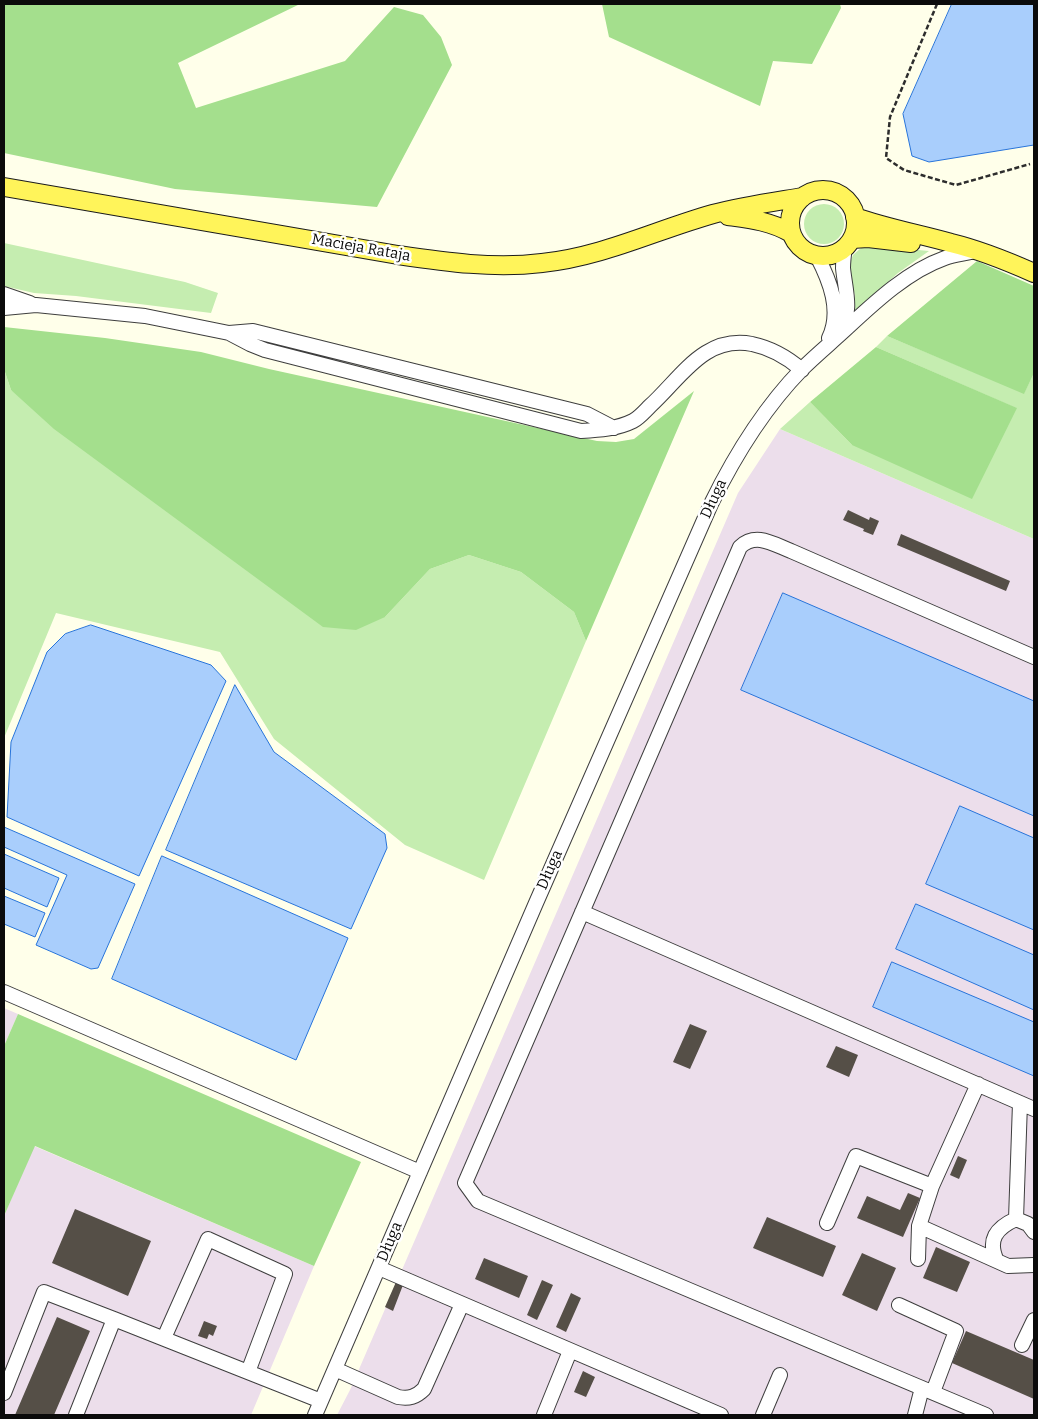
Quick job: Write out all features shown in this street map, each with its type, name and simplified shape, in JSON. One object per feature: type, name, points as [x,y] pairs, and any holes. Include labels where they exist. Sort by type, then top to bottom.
[{"type":"main road","name":"Macieja Rataja","points":[[4,187],[398,255],[455,264],[504,266],[542,263],[587,255],[715,214],[803,197]]},
{"type":"main road","points":[[818,191],[834,193],[844,198],[851,207],[855,217],[855,228],[848,243],[832,255],[817,256],[801,248],[791,232],[791,213],[796,204],[803,197],[818,191]]},
{"type":"main road","name":"Macieja Rataja","points":[[715,214],[764,221],[778,225],[791,232]]},
{"type":"main road","name":"Długa","points":[[855,217],[996,256],[1034,273]]},
{"type":"main road","name":"Długa","points":[[848,243],[894,241],[996,256]]},
{"type":"street","name":"Długa","points":[[825,348],[841,329],[848,311],[843,264],[848,243]]},
{"type":"street","name":"Długa","points":[[315,1415],[711,504],[729,468],[747,438],[772,404],[802,370],[870,306],[894,287],[932,263],[947,257],[971,252]]},
{"type":"street","name":"Długa","points":[[817,256],[832,289],[835,307],[832,333],[825,348]]},
{"type":"street","points":[[4,294],[36,306]]},
{"type":"street","points":[[4,308],[36,306],[145,316],[229,332],[265,350],[581,431],[614,428],[634,420],[660,397],[703,353],[720,345],[741,342],[760,346],[791,360],[802,370]]},
{"type":"street","points":[[986,1415],[478,1202],[465,1183],[740,547],[747,540],[761,539],[791,551],[1034,657]]},
{"type":"street","points":[[582,912],[1034,1109]]},
{"type":"street","points":[[4,992],[420,1172]]},
{"type":"street","points":[[918,1259],[919,1226],[932,1186],[978,1084]]},
{"type":"street","points":[[1016,1219],[1020,1103]]},
{"type":"street","points":[[827,1223],[856,1156],[932,1186]]},
{"type":"street","points":[[997,1261],[992,1251],[992,1241],[1006,1223],[1016,1219],[1028,1224],[1034,1232]]},
{"type":"street","points":[[919,1226],[1008,1266],[1034,1265]]},
{"type":"street","points":[[164,1338],[208,1239],[285,1274],[248,1372]]},
{"type":"street","points":[[379,1268],[721,1415]]},
{"type":"street","points":[[4,1393],[44,1292],[321,1401]]},
{"type":"street","points":[[335,1370],[398,1397],[413,1397],[424,1389],[462,1304]]},
{"type":"street","points":[[899,1305],[956,1332],[915,1415]]},
{"type":"street","points":[[76,1415],[114,1318]]},
{"type":"street","points":[[1022,1345],[1034,1320]]},
{"type":"street","points":[[544,1415],[570,1351]]},
{"type":"street","points":[[763,1415],[780,1376]]},
{"type":"path","points":[[937,4],[890,117],[886,158],[904,170],[956,185],[1030,164]]},
{"type":"shaded area","points":[[780,429],[1034,539],[1034,1415],[337,1415],[350,1390],[738,493]]},
{"type":"shaded area","points":[[4,1008],[18,1014],[4,1046]]},
{"type":"shaded area","points":[[34,1146],[314,1266],[251,1415],[4,1415],[4,1216]]},
{"type":"green space","points":[[4,4],[300,4],[178,63],[196,108],[345,61],[394,7],[423,15],[441,37],[452,65],[377,207],[175,189],[4,153]]},
{"type":"green space","points":[[602,4],[840,4],[841,8],[812,64],[773,61],[760,106],[609,37]]},
{"type":"green space","points":[[828,204],[835,207],[841,213],[844,224],[843,232],[835,241],[828,244],[820,244],[813,241],[805,232],[804,220],[807,213],[816,205]]},
{"type":"green space","points":[[4,243],[185,282],[218,293],[211,313],[76,296],[34,293],[4,286]]},
{"type":"green space","points":[[876,246],[929,251],[898,273],[853,313],[855,295],[848,268],[853,255],[861,248]]},
{"type":"green space","points":[[977,261],[1034,286],[1034,373],[1024,394],[887,336]]},
{"type":"green space","points":[[4,327],[105,338],[201,352],[269,369],[597,441],[616,442],[634,439],[694,391],[586,641],[574,612],[521,572],[469,555],[430,569],[385,617],[356,630],[323,627],[54,429],[11,390],[4,369]]},
{"type":"green space","points":[[887,336],[1024,393],[1034,373],[1034,539],[780,429],[810,402],[852,445],[1016,408],[876,347]]},
{"type":"green space","points":[[876,347],[1017,408],[972,499],[852,445],[810,402]]},
{"type":"green space","points":[[4,369],[11,390],[385,617],[430,569],[469,555],[521,572],[574,612],[586,641],[484,880],[405,845],[274,739],[220,652],[56,613],[4,738]]},
{"type":"green space","points":[[18,1014],[361,1162],[314,1266],[35,1146],[4,1216],[4,1046]]},
{"type":"water","points":[[952,4],[1034,4],[1034,145],[929,162],[912,156],[903,114]]},
{"type":"water","points":[[783,593],[1034,701],[1034,816],[741,690]]},
{"type":"water","points":[[91,625],[211,665],[226,681],[139,876],[7,817],[11,742],[47,652],[65,634]]},
{"type":"water","points":[[235,685],[274,752],[385,834],[387,848],[351,929],[166,850]]},
{"type":"water","points":[[960,806],[1034,838],[1034,930],[926,884]]},
{"type":"water","points":[[4,827],[135,884],[98,968],[91,969],[36,945],[67,875],[4,847]]},
{"type":"water","points":[[4,854],[59,878],[47,907],[4,888]]},
{"type":"water","points":[[162,856],[348,938],[296,1060],[112,979]]},
{"type":"water","points":[[4,896],[45,913],[35,937],[4,924]]},
{"type":"water","points":[[916,904],[1034,955],[1034,1010],[896,949]]},
{"type":"water","points":[[892,962],[1034,1022],[1034,1076],[873,1007]]},
{"type":"building","points":[[848,510],[869,520],[870,517],[879,521],[873,535],[843,520]]},
{"type":"building","points":[[901,534],[1010,581],[1006,591],[897,545]]},
{"type":"building","points":[[690,1024],[707,1031],[690,1069],[673,1062]]},
{"type":"building","points":[[836,1046],[858,1055],[849,1077],[826,1067]]},
{"type":"building","points":[[958,1156],[967,1160],[959,1179],[950,1175]]},
{"type":"building","points":[[908,1193],[920,1198],[903,1237],[857,1218],[867,1196],[900,1210]]},
{"type":"building","points":[[75,1209],[151,1241],[128,1296],[52,1263]]},
{"type":"building","points":[[767,1217],[836,1246],[823,1277],[753,1248]]},
{"type":"building","points":[[936,1247],[970,1262],[957,1292],[923,1278]]},
{"type":"building","points":[[862,1253],[896,1268],[877,1311],[842,1295]]},
{"type":"building","points":[[484,1258],[528,1276],[519,1298],[475,1279]]},
{"type":"building","points":[[542,1280],[553,1285],[537,1320],[527,1315]]},
{"type":"building","points":[[396,1282],[403,1285],[393,1311],[385,1307]]},
{"type":"building","points":[[571,1293],[581,1298],[566,1332],[556,1327]]},
{"type":"building","points":[[57,1317],[90,1331],[54,1415],[15,1415]]},
{"type":"building","points":[[204,1321],[217,1326],[213,1336],[209,1334],[207,1339],[198,1336]]},
{"type":"building","points":[[966,1331],[1034,1360],[1034,1399],[952,1363]]},
{"type":"building","points":[[583,1371],[595,1377],[586,1397],[574,1392]]}]
